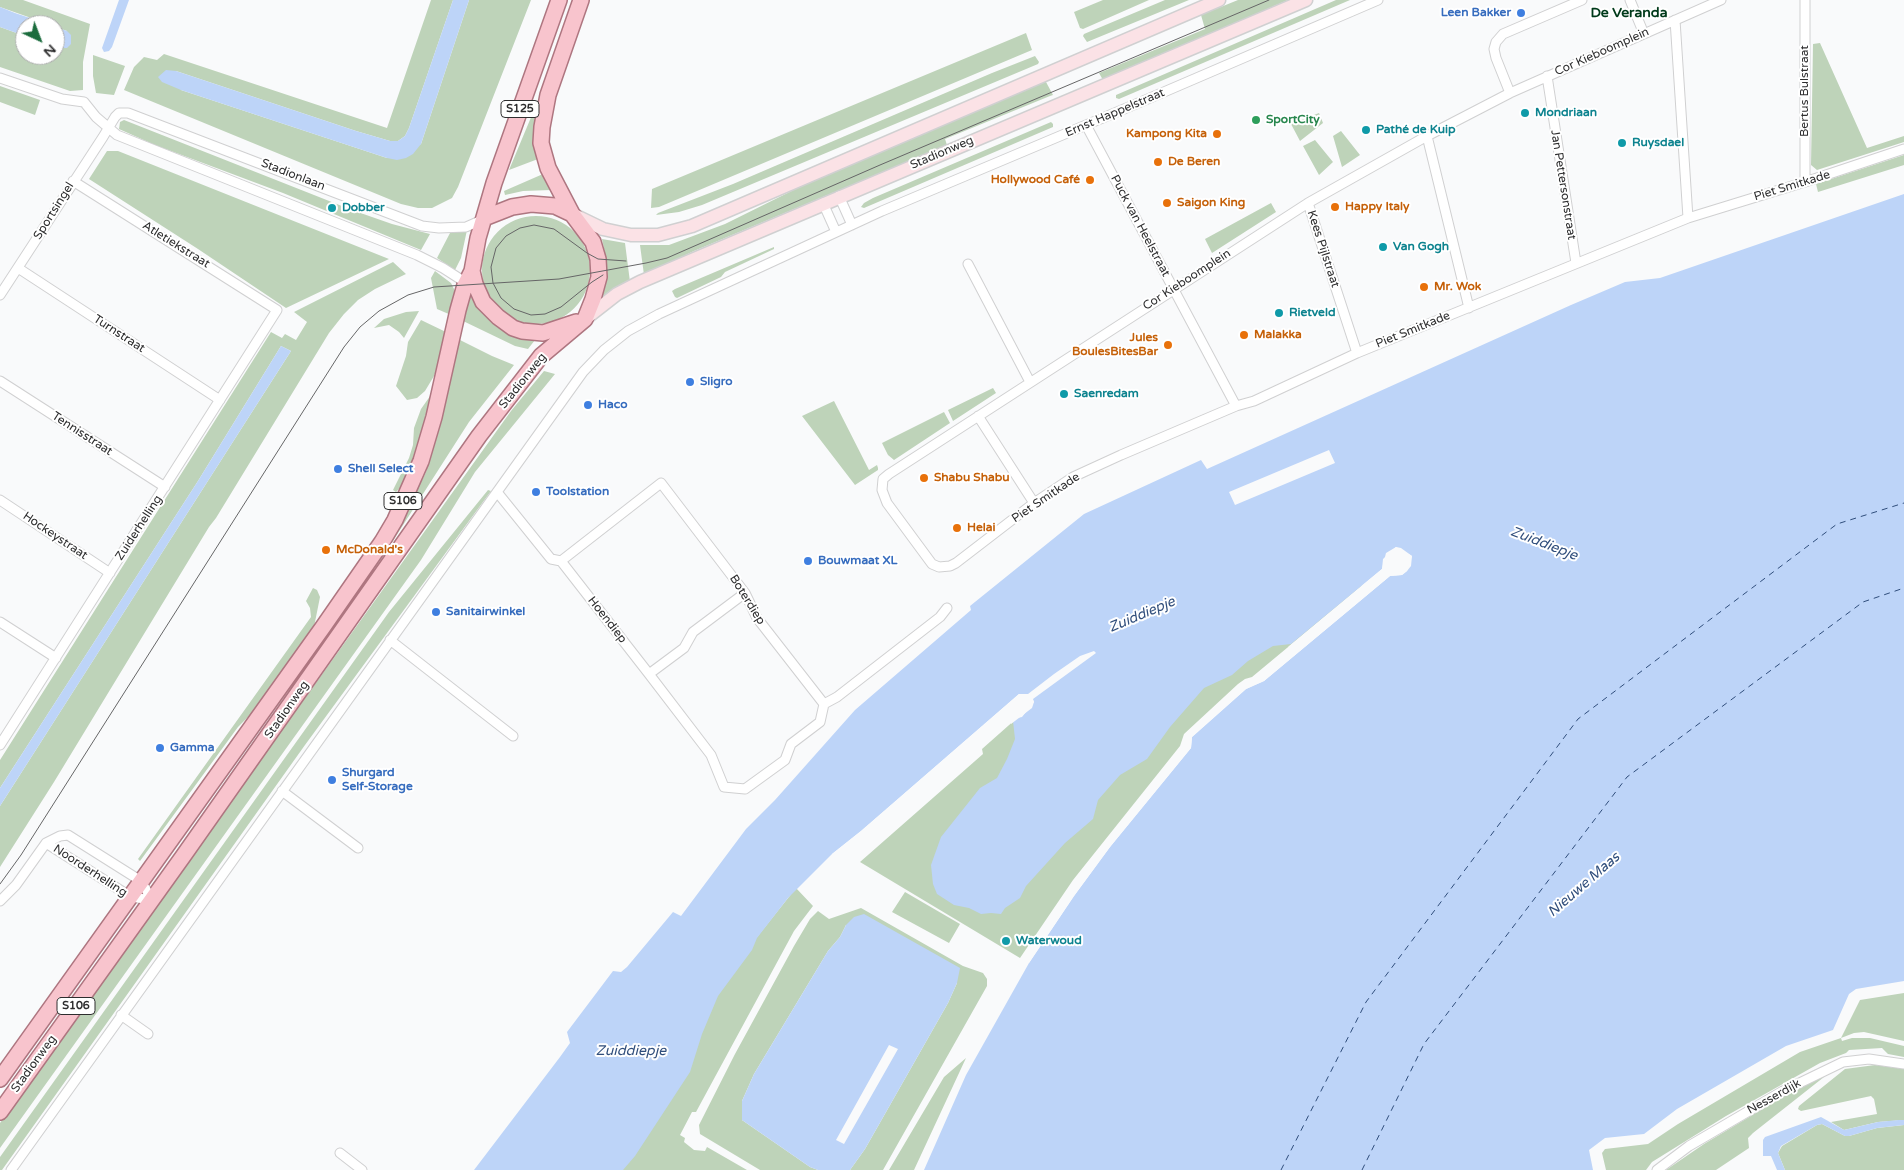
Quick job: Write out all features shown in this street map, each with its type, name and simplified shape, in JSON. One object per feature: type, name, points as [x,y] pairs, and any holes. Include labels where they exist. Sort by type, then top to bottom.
[{"type":"main road","name":"S125","points":[[484,218],[559,0]]},
{"type":"main road","name":"S125","points":[[572,214],[548,168],[541,143],[548,95],[581,0]]},
{"type":"main road","points":[[484,218],[512,207],[530,204],[555,206],[604,229],[631,235],[658,235],[692,226],[1220,0]]},
{"type":"main road","name":"Stadionweg","points":[[0,1112],[479,436],[541,356],[617,294],[640,282],[839,196],[1306,0]]},
{"type":"main road","name":"Stadionweg","points":[[467,282],[479,294],[490,310],[513,328],[522,331],[543,333],[585,319],[599,277],[598,259],[593,242],[572,214]]},
{"type":"main road","name":"Stadionweg","points":[[0,1079],[323,628],[395,520],[421,461],[434,417],[484,218]]},
{"type":"street","name":"Ernst Happelstraat","points":[[497,492],[583,372],[628,331],[689,300],[930,190],[1378,0]]},
{"type":"street","points":[[1510,93],[1496,58],[1494,49],[1496,42],[1504,34],[1582,0]]},
{"type":"street","points":[[1630,0],[1644,34]]},
{"type":"street","name":"Cor Kieboomplein","points":[[950,566],[938,567],[932,564],[887,503],[882,490],[883,479],[889,474],[1308,203],[1426,136],[1510,93],[1721,0]]},
{"type":"street","name":"Bertus Bulstraat","points":[[1804,0],[1806,182]]},
{"type":"street","points":[[1675,20],[1688,218]]},
{"type":"street","name":"Jan Pettersonstraat","points":[[1547,76],[1576,263]]},
{"type":"street","points":[[0,78],[62,99],[84,102],[117,135],[396,246],[432,262],[467,282]]},
{"type":"street","name":"Stadionlaan","points":[[109,127],[119,113],[128,113],[422,226],[439,228],[466,227],[484,218]]},
{"type":"street","name":"Puck van Heelstraat","points":[[1086,125],[1236,406]]},
{"type":"street","name":"Sportsingel","points":[[0,295],[109,127]]},
{"type":"street","points":[[1426,136],[1469,308]]},
{"type":"street","name":"Piet Smitkade","points":[[950,566],[1034,503],[1073,477],[1236,406],[1254,400],[1357,353],[1688,218],[1806,182],[1904,149]]},
{"type":"street","name":"Atletiekstraat","points":[[73,181],[277,310]]},
{"type":"street","points":[[839,196],[852,225]]},
{"type":"street","points":[[823,203],[836,232]]},
{"type":"street","name":"Kees Pijlstraat","points":[[1308,203],[1357,353]]},
{"type":"street","points":[[968,264],[1030,382]]},
{"type":"street","name":"Turnstraat","points":[[18,268],[220,400]]},
{"type":"street","name":"Zuiderhelling","points":[[0,745],[277,310]]},
{"type":"street","name":"Tennisstraat","points":[[0,381],[165,487]]},
{"type":"street","points":[[978,416],[1034,503]]},
{"type":"street","name":"Boterdiep","points":[[561,561],[661,484],[746,593],[757,618],[824,704]]},
{"type":"street","points":[[11,1170],[497,492]]},
{"type":"street","name":"Hoendiep","points":[[497,492],[551,559],[561,561],[649,674],[711,755],[724,788],[745,789],[785,760],[791,744],[820,722],[824,704]]},
{"type":"street","name":"Hockeystraat","points":[[0,500],[110,573]]},
{"type":"street","points":[[649,674],[684,648],[693,632],[746,593]]},
{"type":"street","points":[[824,704],[837,697],[940,617],[947,608]]},
{"type":"street","points":[[0,622],[56,658]]},
{"type":"street","points":[[390,640],[513,736]]},
{"type":"street","points":[[282,791],[358,848]]},
{"type":"street","name":"Noorderhelling","points":[[0,901],[16,885],[46,843],[60,836],[72,837],[141,881],[152,900]]},
{"type":"street","name":"Noorderhelling","points":[[46,843],[131,897],[152,900]]},
{"type":"street","points":[[121,1015],[148,1034]]},
{"type":"street","name":"Nesserdijk","points":[[1657,1170],[1689,1146],[1782,1091],[1843,1062],[1869,1060],[1904,1064]]},
{"type":"street","points":[[340,1153],[362,1170]]},
{"type":"green space","points":[[0,0],[23,0],[65,15],[23,15],[0,7]]},
{"type":"green space","points":[[431,0],[453,0],[409,128],[405,136],[398,141],[390,141],[356,131],[176,71],[181,90],[387,158],[421,144],[469,0],[531,0],[458,187],[452,198],[432,208],[418,208],[401,204],[124,90],[134,67],[144,57],[157,60],[164,54],[387,128]]},
{"type":"green space","points":[[1103,0],[1149,0],[1083,29],[1080,28],[1074,12]]},
{"type":"green space","points":[[1165,0],[1189,0],[1087,42],[1083,36],[1084,34]]},
{"type":"green space","points":[[1238,0],[1288,0],[1103,80],[1099,73],[1205,29],[1201,15]]},
{"type":"green space","points":[[1336,0],[1350,0],[1119,99],[1116,98],[1116,95]]},
{"type":"green space","points":[[65,15],[90,24],[83,62],[83,90],[70,91],[0,67],[0,27],[15,32],[15,65],[65,65],[65,38],[67,31],[65,30]]},
{"type":"green space","points":[[1026,33],[1032,50],[659,207],[651,208],[652,189]]},
{"type":"green space","points":[[1820,43],[1867,148],[1904,136],[1904,142],[1817,170],[1811,165],[1813,44]]},
{"type":"green space","points":[[93,55],[125,66],[114,95],[96,93],[93,76]]},
{"type":"green space","points":[[1035,56],[1039,62],[1038,64],[702,205],[679,212],[656,215],[733,184]]},
{"type":"green space","points":[[1044,81],[1053,95],[945,139],[947,145],[694,251],[644,275],[640,245],[669,245],[725,224],[834,170]]},
{"type":"green space","points":[[0,86],[40,100],[35,115],[0,102]]},
{"type":"green space","points":[[537,103],[533,137],[538,159],[509,170]]},
{"type":"green space","points":[[1319,113],[1323,123],[1300,141],[1291,124]]},
{"type":"green space","points":[[124,120],[352,210],[392,224],[430,234],[421,250],[283,193],[155,145],[119,129],[120,122]]},
{"type":"green space","points":[[1051,122],[1053,127],[864,208],[861,207],[873,198]]},
{"type":"green space","points":[[1341,131],[1360,155],[1342,167],[1333,136]]},
{"type":"green space","points":[[1315,140],[1333,162],[1319,175],[1303,146]]},
{"type":"green space","points":[[107,151],[118,151],[389,259],[286,308],[89,179]]},
{"type":"green space","points":[[1904,155],[1904,165],[1818,192],[1816,184]]},
{"type":"green space","points":[[543,174],[551,190],[523,191],[505,195],[504,191]]},
{"type":"green space","points":[[1271,203],[1276,212],[1212,253],[1205,239]]},
{"type":"green space","points":[[536,216],[557,220],[574,232],[586,249],[590,270],[586,291],[574,308],[557,320],[536,324],[515,320],[498,308],[486,291],[482,270],[486,249],[498,232],[515,220]]},
{"type":"green space","points":[[467,230],[461,258],[455,270],[437,258],[450,233]]},
{"type":"green space","points":[[602,239],[625,243],[630,282],[599,301],[607,263]]},
{"type":"green space","points":[[774,247],[774,249],[725,272],[721,277],[677,298],[672,291],[675,289]]},
{"type":"green space","points":[[393,262],[406,274],[375,289],[358,300],[329,333],[0,867],[0,806],[291,351],[281,346],[198,481],[0,788],[0,760],[271,332],[282,338],[285,334],[296,340],[307,322],[294,312]]},
{"type":"green space","points":[[435,271],[451,283],[454,289],[455,297],[451,315],[437,309],[431,278]]},
{"type":"green space","points":[[468,293],[483,313],[497,327],[516,337],[535,340],[528,349],[515,346],[461,320]]},
{"type":"green space","points":[[419,311],[404,338],[389,325],[374,328],[384,319],[406,312]]},
{"type":"green space","points":[[421,320],[448,333],[442,357],[425,391],[417,398],[407,400],[396,386],[406,356],[408,342]]},
{"type":"green space","points":[[456,338],[514,365],[469,422],[389,547],[426,472],[441,417]]},
{"type":"green space","points":[[544,371],[555,374],[475,472],[421,560],[0,1148],[0,1123],[511,411]]},
{"type":"green space","points":[[993,388],[996,393],[953,421],[948,410]]},
{"type":"green space","points":[[435,389],[423,443],[405,483],[396,492],[393,490],[409,458],[413,445],[414,428],[421,409]]},
{"type":"green space","points":[[834,401],[869,470],[877,465],[878,468],[878,470],[855,485],[802,416]]},
{"type":"green space","points":[[944,412],[950,423],[894,460],[888,455],[882,443]]},
{"type":"green space","points":[[488,490],[491,491],[305,745],[2,1170],[0,1170],[0,1157],[389,612]]},
{"type":"green space","points":[[1364,584],[1252,677],[1238,684],[1184,734],[1180,746],[1073,880],[1020,958],[860,862],[983,754],[982,749],[1017,718],[1113,730]]},
{"type":"green space","points":[[313,588],[317,590],[320,597],[314,627],[259,706],[238,727],[140,861],[138,859],[311,617],[310,608],[306,601]]},
{"type":"green space","points":[[796,888],[813,906],[794,931],[696,1112],[692,1112],[680,1135],[685,1138],[684,1142],[694,1150],[705,1151],[707,1147],[747,1170],[597,1170],[682,1031]]},
{"type":"green space","points":[[905,892],[960,924],[949,943],[892,912]]},
{"type":"green space","points":[[861,908],[963,966],[983,973],[987,979],[987,986],[883,1170],[850,1170],[865,1149],[948,1003],[957,983],[846,925],[840,937],[828,951],[754,1074],[742,1101],[742,1120],[810,1167],[818,1170],[760,1170],[700,1134],[699,1125],[735,1054],[810,919],[818,911],[829,919]]},
{"type":"green space","points":[[1904,993],[1904,1041],[1864,1032],[1854,1033],[1841,1038],[1860,1000]]},
{"type":"green space","points":[[1841,1038],[1842,1041],[1852,1038],[1870,1038],[1904,1046],[1904,1057],[1888,1054],[1882,1048],[1849,1050],[1846,1053],[1820,1063],[1726,1116],[1652,1162],[1646,1170],[1606,1170],[1602,1153],[1605,1149],[1648,1144],[1678,1124],[1800,1052]]},
{"type":"green space","points":[[966,1058],[914,1170],[889,1170],[944,1077]]},
{"type":"green space","points":[[1875,1065],[1904,1069],[1904,1120],[1878,1122],[1844,1130],[1831,1122],[1877,1114],[1874,1099],[1871,1096],[1801,1111],[1798,1109],[1799,1106],[1845,1069]]},
{"type":"green space","points":[[1821,1074],[1824,1074],[1824,1077],[1748,1138],[1749,1148],[1716,1170],[1666,1170],[1704,1144]]},
{"type":"green space","points":[[1822,1124],[1845,1136],[1877,1128],[1904,1125],[1904,1170],[1785,1170],[1778,1153],[1782,1146],[1817,1125]]},
{"type":"water","points":[[119,0],[129,0],[112,47],[109,51],[104,52],[102,48]]},
{"type":"water","points":[[453,0],[469,0],[421,144],[413,154],[406,158],[397,160],[387,158],[181,90],[162,82],[158,77],[166,70],[176,71],[356,131],[390,141],[398,141],[405,136],[409,128]]},
{"type":"water","points":[[0,7],[21,15],[15,15],[15,32],[0,27]]},
{"type":"water","points":[[65,30],[71,35],[71,44],[65,48]]},
{"type":"water","points":[[1904,194],[1904,981],[1856,989],[1849,994],[1833,1030],[1786,1046],[1677,1109],[1644,1134],[1605,1138],[1589,1150],[1593,1170],[924,1170],[966,1075],[1029,963],[1110,847],[1191,748],[1192,737],[1246,689],[1264,681],[1390,576],[1402,575],[1407,571],[1412,556],[1396,547],[1383,559],[1382,569],[1291,644],[1273,646],[1248,661],[1232,675],[1204,688],[1170,727],[1147,759],[1120,775],[1098,800],[1093,819],[1065,843],[1026,886],[1020,898],[1005,908],[1001,914],[981,914],[969,908],[954,905],[937,894],[933,884],[931,865],[941,837],[980,788],[997,778],[1007,759],[1015,739],[1013,721],[1022,717],[1034,702],[1031,696],[1019,694],[832,854],[788,898],[757,938],[752,950],[718,996],[702,1034],[690,1072],[635,1156],[623,1170],[474,1170],[570,1043],[567,1032],[613,971],[621,972],[627,967],[673,912],[681,916],[746,829],[775,800],[855,710],[971,610],[970,606],[1084,514],[1201,460],[1207,469],[1625,282],[1660,278]]},
{"type":"water","points":[[281,346],[291,351],[0,806],[0,788],[198,481]]},
{"type":"water","points":[[864,914],[960,968],[957,983],[948,1003],[865,1149],[850,1170],[818,1170],[810,1167],[742,1120],[742,1101],[754,1074],[828,951],[840,937],[846,925],[854,917]]},
{"type":"water","points":[[1821,1117],[1844,1130],[1878,1122],[1899,1120],[1904,1120],[1904,1125],[1877,1128],[1845,1136],[1822,1124],[1817,1125],[1781,1146],[1778,1153],[1785,1170],[1777,1170],[1771,1156],[1763,1156],[1763,1140],[1765,1137]]},
{"type":"pier","points":[[1329,450],[1335,463],[1235,505],[1229,492]]},
{"type":"pier","points":[[1396,547],[1401,548],[1412,556],[1411,566],[1407,571],[1402,575],[1390,576],[1264,681],[1246,689],[1192,737],[1191,748],[1110,847],[1029,963],[1027,962],[1072,894],[1108,845],[1189,747],[1190,736],[1245,687],[1263,679],[1388,574],[1401,572],[1406,569],[1409,557],[1405,553],[1397,550],[1388,555],[1383,571],[1293,646],[1288,647],[1382,569],[1386,553]]},
{"type":"pier","points":[[1094,651],[1096,653],[1033,699],[1032,708],[1011,724],[1011,720],[1029,707],[1031,702],[1026,696],[1020,697],[863,832],[835,855],[832,854],[1019,694],[1028,694],[1080,656]]},
{"type":"pier","points":[[889,1045],[898,1049],[844,1144],[836,1140]]},
{"type":"ferry route","points":[[1281,1170],[1366,1002],[1578,719],[1837,524],[1904,503]]},
{"type":"ferry route","points":[[1362,1170],[1424,1044],[1627,777],[1863,602],[1904,588]]},
{"type":"tram line","points":[[0,884],[21,855],[344,347],[360,327],[379,311],[408,295],[434,287],[559,279],[667,258],[880,165],[1269,0]]},
{"type":"tram line","points":[[603,275],[561,307],[545,314],[531,315],[514,309],[501,298],[493,283],[491,267],[496,248],[506,236],[520,228],[534,225],[554,229],[598,259],[626,261]]},
{"type":"place","name":"Leen Bakker","points":[[1521,13]]},
{"type":"place","name":"Mondriaan","points":[[1525,113]]},
{"type":"place","name":"SportCity","points":[[1256,120]]},
{"type":"place","name":"Pathé de Kuip","points":[[1366,130]]},
{"type":"place","name":"Kampong Kita","points":[[1217,134]]},
{"type":"place","name":"Ruysdael","points":[[1622,143]]},
{"type":"place","name":"De Beren","points":[[1158,162]]},
{"type":"place","name":"Hollywood Café","points":[[1090,180]]},
{"type":"place","name":"Saigon King","points":[[1167,203]]},
{"type":"place","name":"Happy Italy","points":[[1335,207]]},
{"type":"place","name":"Dobber","points":[[332,208]]},
{"type":"place","name":"Van Gogh","points":[[1383,247]]},
{"type":"place","name":"Mr. Wok","points":[[1424,287]]},
{"type":"place","name":"Rietveld","points":[[1279,313]]},
{"type":"place","name":"Malakka","points":[[1244,335]]},
{"type":"place","name":"Jules BoulesBitesBar","points":[[1168,345]]},
{"type":"place","name":"Sligro","points":[[690,382]]},
{"type":"place","name":"Saenredam","points":[[1064,394]]},
{"type":"place","name":"Haco","points":[[588,405]]},
{"type":"place","name":"Shell Select","points":[[338,469]]},
{"type":"place","name":"Shabu Shabu","points":[[924,478]]},
{"type":"place","name":"Toolstation","points":[[536,492]]},
{"type":"place","name":"Helai","points":[[957,528]]},
{"type":"place","name":"McDonald's","points":[[326,550]]},
{"type":"place","name":"Bouwmaat XL","points":[[808,561]]},
{"type":"place","name":"Sanitairwinkel","points":[[436,612]]},
{"type":"place","name":"Gamma","points":[[160,748]]},
{"type":"place","name":"Shurgard Self-Storage","points":[[332,780]]},
{"type":"place","name":"Waterwoud","points":[[1006,941]]},
{"type":"district","name":"De Veranda","points":[[1629,13]]},
{"type":"water label","name":"Zuiddiepje","points":[[1544,544]]},
{"type":"water label","name":"Zuiddiepje","points":[[1142,615]]},
{"type":"water label","name":"Nieuwe Maas","points":[[1584,885]]},
{"type":"water label","name":"Zuiddiepje","points":[[631,1051]]}]
